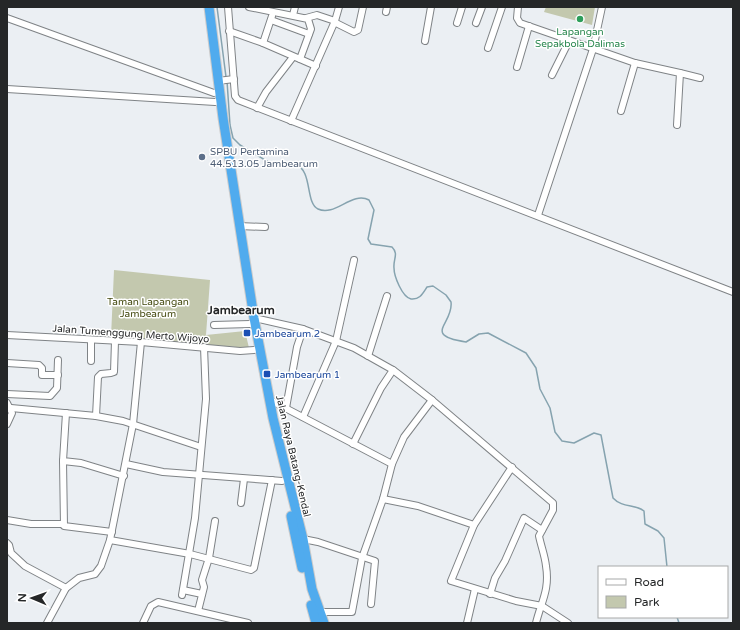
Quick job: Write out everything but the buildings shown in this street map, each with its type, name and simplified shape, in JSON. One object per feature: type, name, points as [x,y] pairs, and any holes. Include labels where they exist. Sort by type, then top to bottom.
[{"type":"highway","name":"Jalan Raya Batang-Kendal","points":[[203,7],[214,97],[252,321],[270,400],[282,465],[282,481],[316,623]]},
{"type":"highway","name":"Jalan Raya Batang-Kendal","points":[[209,7],[221,80],[252,321],[254,350],[282,465],[303,539],[312,589],[324,623]]},
{"type":"street","points":[[228,7],[233,79],[236,98],[257,108],[538,215],[733,292]]},
{"type":"street","points":[[249,7],[263,8],[308,19],[317,16],[335,22],[354,32],[357,31],[363,7]]},
{"type":"street","points":[[293,15],[295,7]]},
{"type":"street","points":[[291,121],[335,22],[339,7]]},
{"type":"street","points":[[425,41],[431,7]]},
{"type":"street","points":[[457,24],[462,7]]},
{"type":"street","points":[[476,23],[482,7]]},
{"type":"street","points":[[488,48],[502,7]]},
{"type":"street","points":[[518,7],[518,21],[528,26],[635,63],[700,78]]},
{"type":"street","points":[[538,215],[593,49],[602,7]]},
{"type":"street","points":[[263,43],[274,11]]},
{"type":"street","points":[[7,18],[214,97]]},
{"type":"street","points":[[300,59],[311,26],[308,19]]},
{"type":"street","points":[[271,20],[309,34]]},
{"type":"street","points":[[517,67],[528,26]]},
{"type":"street","points":[[229,32],[263,43],[316,66]]},
{"type":"street","points":[[552,76],[569,41]]},
{"type":"street","points":[[257,108],[266,92],[293,57]]},
{"type":"street","points":[[622,111],[635,63]]},
{"type":"street","points":[[677,125],[680,73]]},
{"type":"street","points":[[221,80],[233,79]]},
{"type":"street","points":[[7,89],[214,97]]},
{"type":"street","points":[[239,226],[265,227]]},
{"type":"street","points":[[303,417],[336,341],[354,260]]},
{"type":"street","points":[[368,356],[387,296]]},
{"type":"street","points":[[214,325],[252,321],[303,329],[336,341],[368,356],[393,370],[432,400],[553,503],[553,510],[539,536],[546,565],[547,581],[542,606],[536,623]]},
{"type":"street","points":[[286,408],[297,347],[303,329]]},
{"type":"street","name":"Jalan Tumenggung Merto Wijoyo","points":[[7,335],[254,350]]},
{"type":"street","points":[[91,341],[91,361]]},
{"type":"street","points":[[96,416],[98,377],[101,374],[111,374],[114,372],[115,341]]},
{"type":"street","points":[[47,623],[66,588],[79,578],[94,574],[101,566],[110,540],[124,476],[133,424],[141,342]]},
{"type":"street","points":[[202,594],[183,593],[190,554],[202,447],[206,399],[204,348]]},
{"type":"street","points":[[7,394],[48,397],[57,388],[58,360]]},
{"type":"street","points":[[7,363],[39,365],[42,368],[42,375],[58,375]]},
{"type":"street","points":[[353,444],[381,388],[393,370]]},
{"type":"street","points":[[270,400],[392,464]]},
{"type":"street","points":[[320,612],[352,612],[362,558],[383,499],[392,464],[404,437],[432,400]]},
{"type":"street","points":[[7,424],[11,416],[9,406],[96,416],[133,424],[202,447]]},
{"type":"street","points":[[63,524],[63,461],[66,413]]},
{"type":"street","points":[[63,461],[81,463],[124,476]]},
{"type":"street","points":[[126,464],[163,472],[282,481]]},
{"type":"street","points":[[512,467],[474,525],[451,580],[453,583],[490,594],[542,606],[568,623]]},
{"type":"street","points":[[241,503],[244,478]]},
{"type":"street","points":[[110,540],[209,558],[251,570],[254,568],[272,480]]},
{"type":"street","points":[[383,499],[418,506],[474,525]]},
{"type":"street","points":[[490,594],[495,578],[505,561],[524,518],[542,530]]},
{"type":"street","points":[[7,520],[31,524],[63,524],[65,526],[112,532]]},
{"type":"street","points":[[198,611],[204,587],[202,580],[209,558],[215,521]]},
{"type":"street","points":[[303,539],[318,542],[376,562],[371,604]]},
{"type":"street","points":[[7,543],[11,553],[25,566],[66,588]]},
{"type":"street","points":[[467,623],[475,589]]},
{"type":"street","points":[[143,623],[148,610],[155,602],[162,602],[232,621],[248,623]]},
{"type":"green space","name":"Lapangan Sepakbola Dalimas","points":[[546,7],[595,7],[592,25],[544,12]]},
{"type":"green space","name":"Taman Lapangan Jambearum","points":[[114,270],[210,280],[206,335],[245,331],[249,348],[111,337]]},
{"type":"waterway","points":[[217,7],[226,77]]},
{"type":"waterway","points":[[227,81],[230,125],[233,138],[240,145],[275,166],[282,167],[295,164],[301,167],[307,179],[311,200],[314,206],[318,209],[324,211],[331,210],[356,199],[363,198],[369,200],[374,210],[368,239],[371,244],[392,247],[395,252],[394,272],[399,286],[405,294],[411,299],[414,299],[421,296],[427,287],[433,286],[446,295],[451,302],[451,310],[442,332],[445,336],[466,342],[479,334],[488,333],[526,353],[536,368],[540,389],[550,408],[555,432],[562,441],[574,443],[594,433],[601,435],[613,498],[625,505],[637,507],[644,511],[645,524],[658,531],[664,538],[667,566]]},
{"type":"waterway","points":[[677,618],[679,623]]},
{"type":"place","name":"Lapangan Sepakbola Dalimas","points":[[580,19]]},
{"type":"place","name":"SPBU Pertamina 44.513.05 Jambearum","points":[[202,157]]},
{"type":"place","name":"Jambearum 2","points":[[247,333]]},
{"type":"place","name":"Jambearum 1","points":[[267,374]]},
{"type":"district","name":"Jambearum","points":[[241,310]]}]
